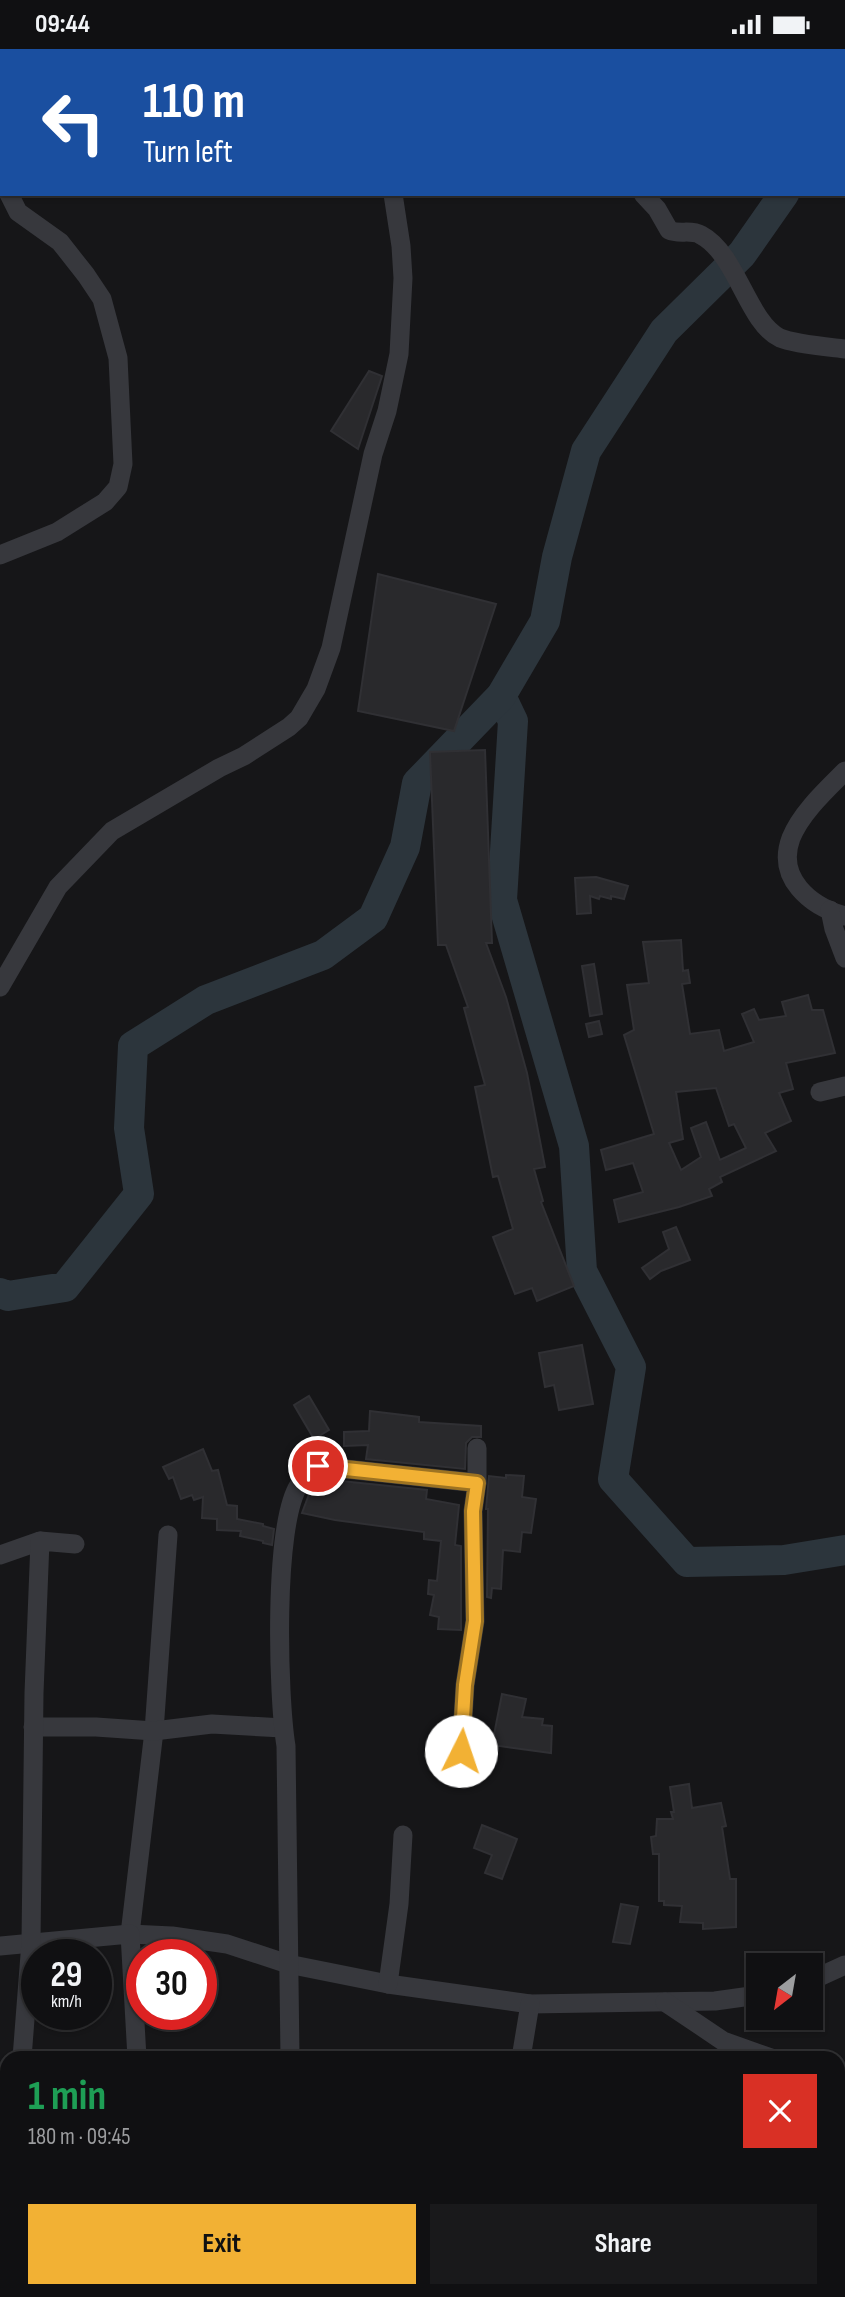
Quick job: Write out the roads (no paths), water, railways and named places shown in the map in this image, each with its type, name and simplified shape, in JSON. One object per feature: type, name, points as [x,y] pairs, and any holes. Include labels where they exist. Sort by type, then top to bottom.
[{"type":"street","points":[[0,555],[57,532],[106,502],[118,487],[123,464],[118,358],[102,299],[60,242],[18,212],[10,196]]},
{"type":"street","points":[[0,987],[58,887],[112,831],[244,756],[289,727],[299,718],[316,689],[331,648],[373,454],[387,411],[399,354],[403,278],[393,196]]},
{"type":"street","points":[[645,196],[657,209],[669,230],[700,234],[713,245],[737,275],[761,319],[780,338],[845,349]]},
{"type":"street","points":[[845,771],[807,813],[792,837],[787,854],[795,885],[809,898],[837,913],[845,958]]},
{"type":"street","points":[[820,1092],[845,1086]]},
{"type":"street","points":[[461,1751],[465,1685],[475,1621],[473,1511],[477,1483],[477,1448]]},
{"type":"street","points":[[290,2051],[281,1559],[290,1513],[299,1485],[318,1466],[477,1483]]},
{"type":"street","points":[[137,2051],[130,1934],[154,1731],[169,1535]]},
{"type":"street","points":[[31,1939],[33,1727],[40,1541]]},
{"type":"street","points":[[0,1555],[40,1541],[75,1544]]},
{"type":"street","points":[[33,1727],[154,1731],[212,1724],[283,1728]]},
{"type":"street","points":[[388,1984],[399,1904],[403,1835]]},
{"type":"street","points":[[68,1939],[130,1934],[172,1936],[227,1944],[288,1963],[388,1984],[530,2004],[715,2001],[746,1997]]},
{"type":"street","points":[[0,1946],[21,1943]]},
{"type":"street","points":[[823,1975],[845,1965]]},
{"type":"street","points":[[665,2002],[723,2041],[751,2051]]},
{"type":"street","points":[[522,2051],[530,2004]]},
{"type":"street","points":[[23,2051],[24,2030]]},
{"type":"waterway","points":[[0,1293],[8,1296],[65,1287],[139,1194],[129,1128],[133,1046],[206,1000],[323,955],[373,918],[405,847],[417,783],[501,696],[545,621],[557,557],[586,451],[664,331],[742,254],[783,196]]},
{"type":"waterway","points":[[501,696],[513,721],[502,900],[574,1146],[582,1271],[631,1367],[613,1479],[687,1562],[784,1560],[845,1550]]}]
